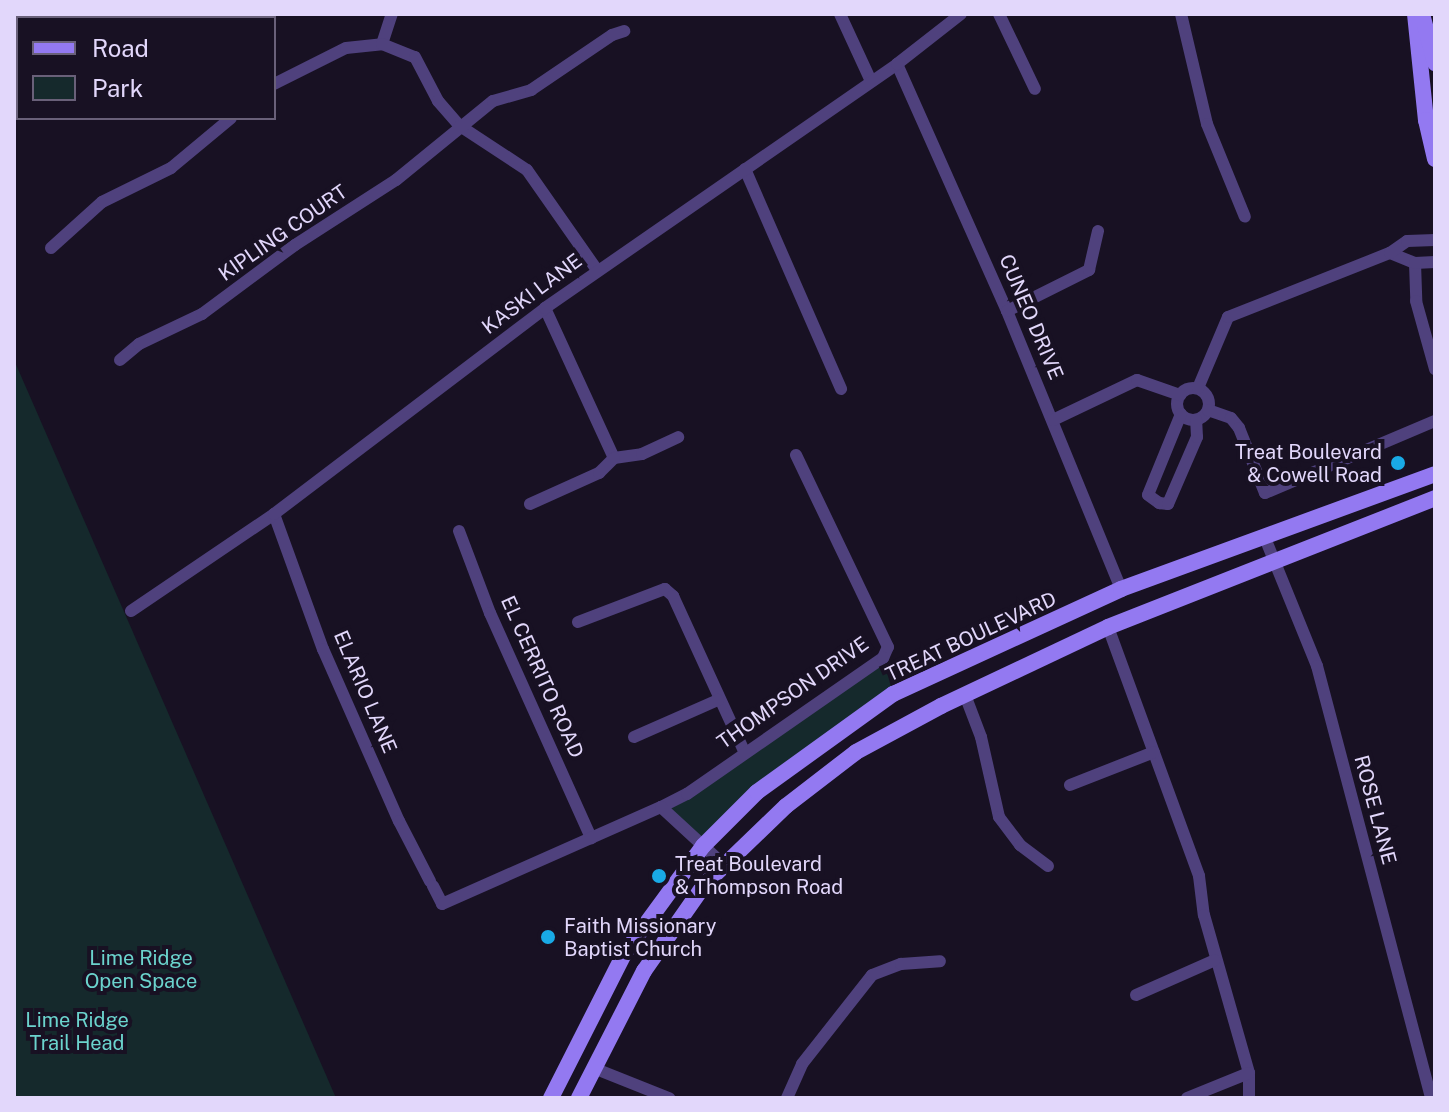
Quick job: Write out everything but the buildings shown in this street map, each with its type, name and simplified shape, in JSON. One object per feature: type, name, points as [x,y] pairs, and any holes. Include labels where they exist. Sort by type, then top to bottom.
[{"type":"main road","points":[[1415,14],[1435,159]]},
{"type":"main road","points":[[1422,14],[1435,63]]},
{"type":"main road","name":"TREAT BOULEVARD","points":[[551,1098],[624,954],[703,846],[757,792],[893,694],[1121,589],[1435,474]]},
{"type":"main road","points":[[579,1098],[644,971],[705,884],[786,806],[856,752],[965,695],[1108,627],[1435,498]]},
{"type":"main road","points":[[596,1069],[592,1062],[592,1044],[613,1000],[614,974]]},
{"type":"main road","points":[[567,1098],[585,1069],[596,1069]]},
{"type":"street","points":[[382,44],[392,14]]},
{"type":"street","points":[[840,14],[870,79]]},
{"type":"street","name":"KASKI LANE","points":[[131,611],[274,514],[597,270],[870,79],[897,64],[961,14]]},
{"type":"street","points":[[999,14],[1035,89]]},
{"type":"street","points":[[1181,14],[1207,124],[1245,217]]},
{"type":"street","name":"KIPLING COURT","points":[[120,360],[139,344],[202,314],[295,245],[396,180],[493,101],[531,90],[612,35],[624,31]]},
{"type":"street","points":[[276,83],[346,48],[382,44],[415,57],[438,101],[460,126],[527,170],[597,270]]},
{"type":"street","name":"CUNEO DRIVE","points":[[897,64],[1007,311],[1121,589]]},
{"type":"street","points":[[51,248],[102,202],[171,168],[229,120]]},
{"type":"street","points":[[745,169],[841,389]]},
{"type":"street","points":[[1007,311],[1089,270],[1098,231]]},
{"type":"street","points":[[1198,388],[1228,317],[1390,253],[1407,241],[1435,240]]},
{"type":"street","points":[[1390,253],[1415,263],[1435,262]]},
{"type":"street","points":[[1415,263],[1416,301],[1435,369]]},
{"type":"street","points":[[545,308],[614,458]]},
{"type":"street","points":[[1053,420],[1137,380],[1180,395]]},
{"type":"street","points":[[1188,388],[1198,388],[1209,399],[1208,410],[1196,420],[1197,437],[1168,504],[1159,503],[1148,495],[1181,414],[1177,404],[1180,395],[1188,388]]},
{"type":"street","points":[[1208,410],[1231,418],[1239,428],[1265,493],[1435,421]]},
{"type":"street","points":[[1181,414],[1196,420]]},
{"type":"street","points":[[530,504],[599,473],[614,458],[642,454],[678,437]]},
{"type":"street","name":"THOMPSON DRIVE","points":[[442,904],[687,794],[744,751],[883,658],[888,647],[796,455]]},
{"type":"street","name":"ELARIO LANE","points":[[274,514],[323,649],[399,821],[442,904]]},
{"type":"street","name":"EL CERRITO ROAD","points":[[459,531],[490,613],[591,838]]},
{"type":"street","name":"ROSE LANE","points":[[1265,538],[1317,666],[1431,1098]]},
{"type":"street","points":[[578,622],[665,589],[673,596],[744,751]]},
{"type":"street","points":[[1108,627],[1199,876],[1215,960],[1249,1073],[1249,1098]]},
{"type":"street","points":[[965,695],[981,737],[999,817],[1020,845],[1048,866]]},
{"type":"street","points":[[634,737],[718,700]]},
{"type":"street","points":[[1070,785],[1154,752]]},
{"type":"street","points":[[661,807],[724,865]]},
{"type":"street","points":[[1136,995],[1215,960]]},
{"type":"street","points":[[787,1098],[802,1064],[872,975],[901,964],[940,961]]},
{"type":"street","points":[[596,1069],[669,1098]]},
{"type":"street","points":[[1187,1098],[1249,1073]]},
{"type":"green space","name":"Lime Ridge Open Space","points":[[14,360],[125,614],[336,1098],[14,1098]]},
{"type":"green space","points":[[883,658],[893,694],[757,792],[703,846],[661,807]]},
{"type":"place","name":"Treat Boulevard & Cowell Road","points":[[1398,463]]},
{"type":"place","name":"Treat Boulevard & Thompson Road","points":[[659,876]]},
{"type":"place","name":"Faith Missionary Baptist Church","points":[[548,937]]},
{"type":"park label","name":"Lime Ridge Trail Head","points":[[77,1032]]}]
